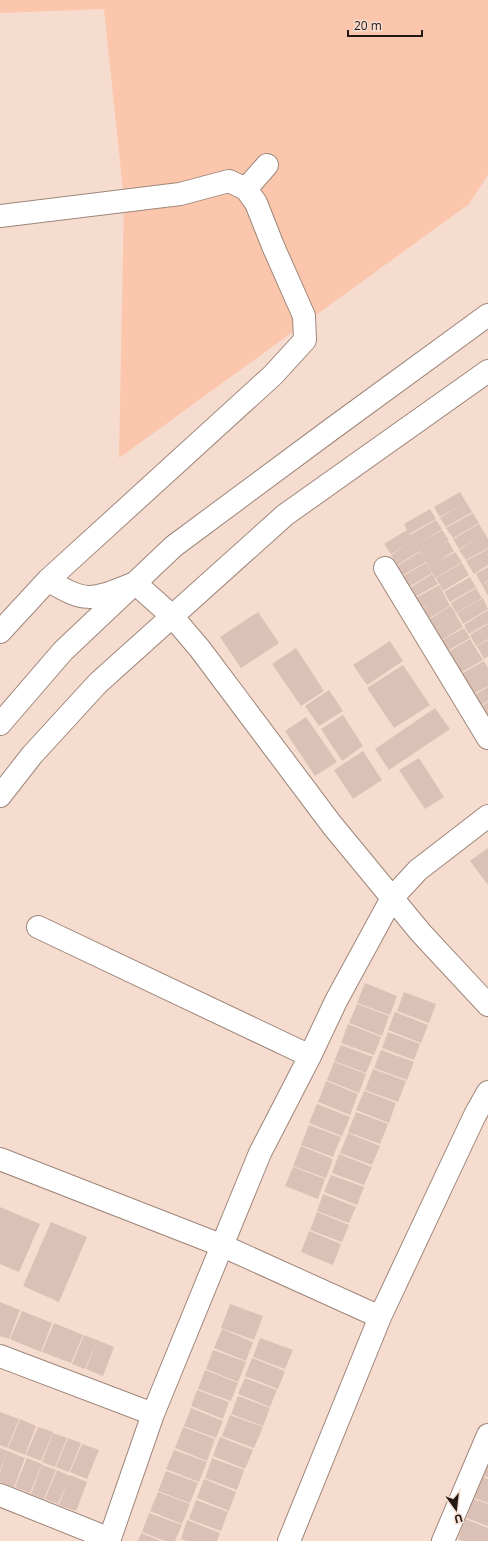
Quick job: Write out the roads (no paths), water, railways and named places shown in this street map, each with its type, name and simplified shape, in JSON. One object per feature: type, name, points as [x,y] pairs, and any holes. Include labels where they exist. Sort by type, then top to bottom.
[{"type":"street","points":[[246,189],[267,165]]},
{"type":"street","points":[[0,216],[180,194],[229,181],[246,189],[256,203],[273,246],[299,302],[304,316],[305,340],[273,375],[48,580],[0,632]]},
{"type":"street","points":[[0,724],[63,651],[174,546],[328,431],[488,315]]},
{"type":"street","points":[[0,796],[32,755],[98,683],[285,515],[488,371]]},
{"type":"street","points":[[385,568],[488,738]]},
{"type":"street","points":[[48,580],[66,592],[82,597],[96,597],[135,583]]},
{"type":"street","points":[[135,583],[172,616],[200,649],[332,825],[421,933],[488,1005]]},
{"type":"street","points":[[0,1495],[109,1540],[153,1414],[260,1153],[310,1056],[336,1001],[392,898],[418,870],[488,816]]},
{"type":"street","points":[[38,927],[310,1056]]},
{"type":"street","points":[[289,1541],[380,1317],[475,1115],[488,1092]]},
{"type":"street","points":[[0,1160],[223,1246],[380,1317]]},
{"type":"street","points":[[0,1356],[153,1414]]},
{"type":"street","points":[[443,1541],[488,1435]]}]
